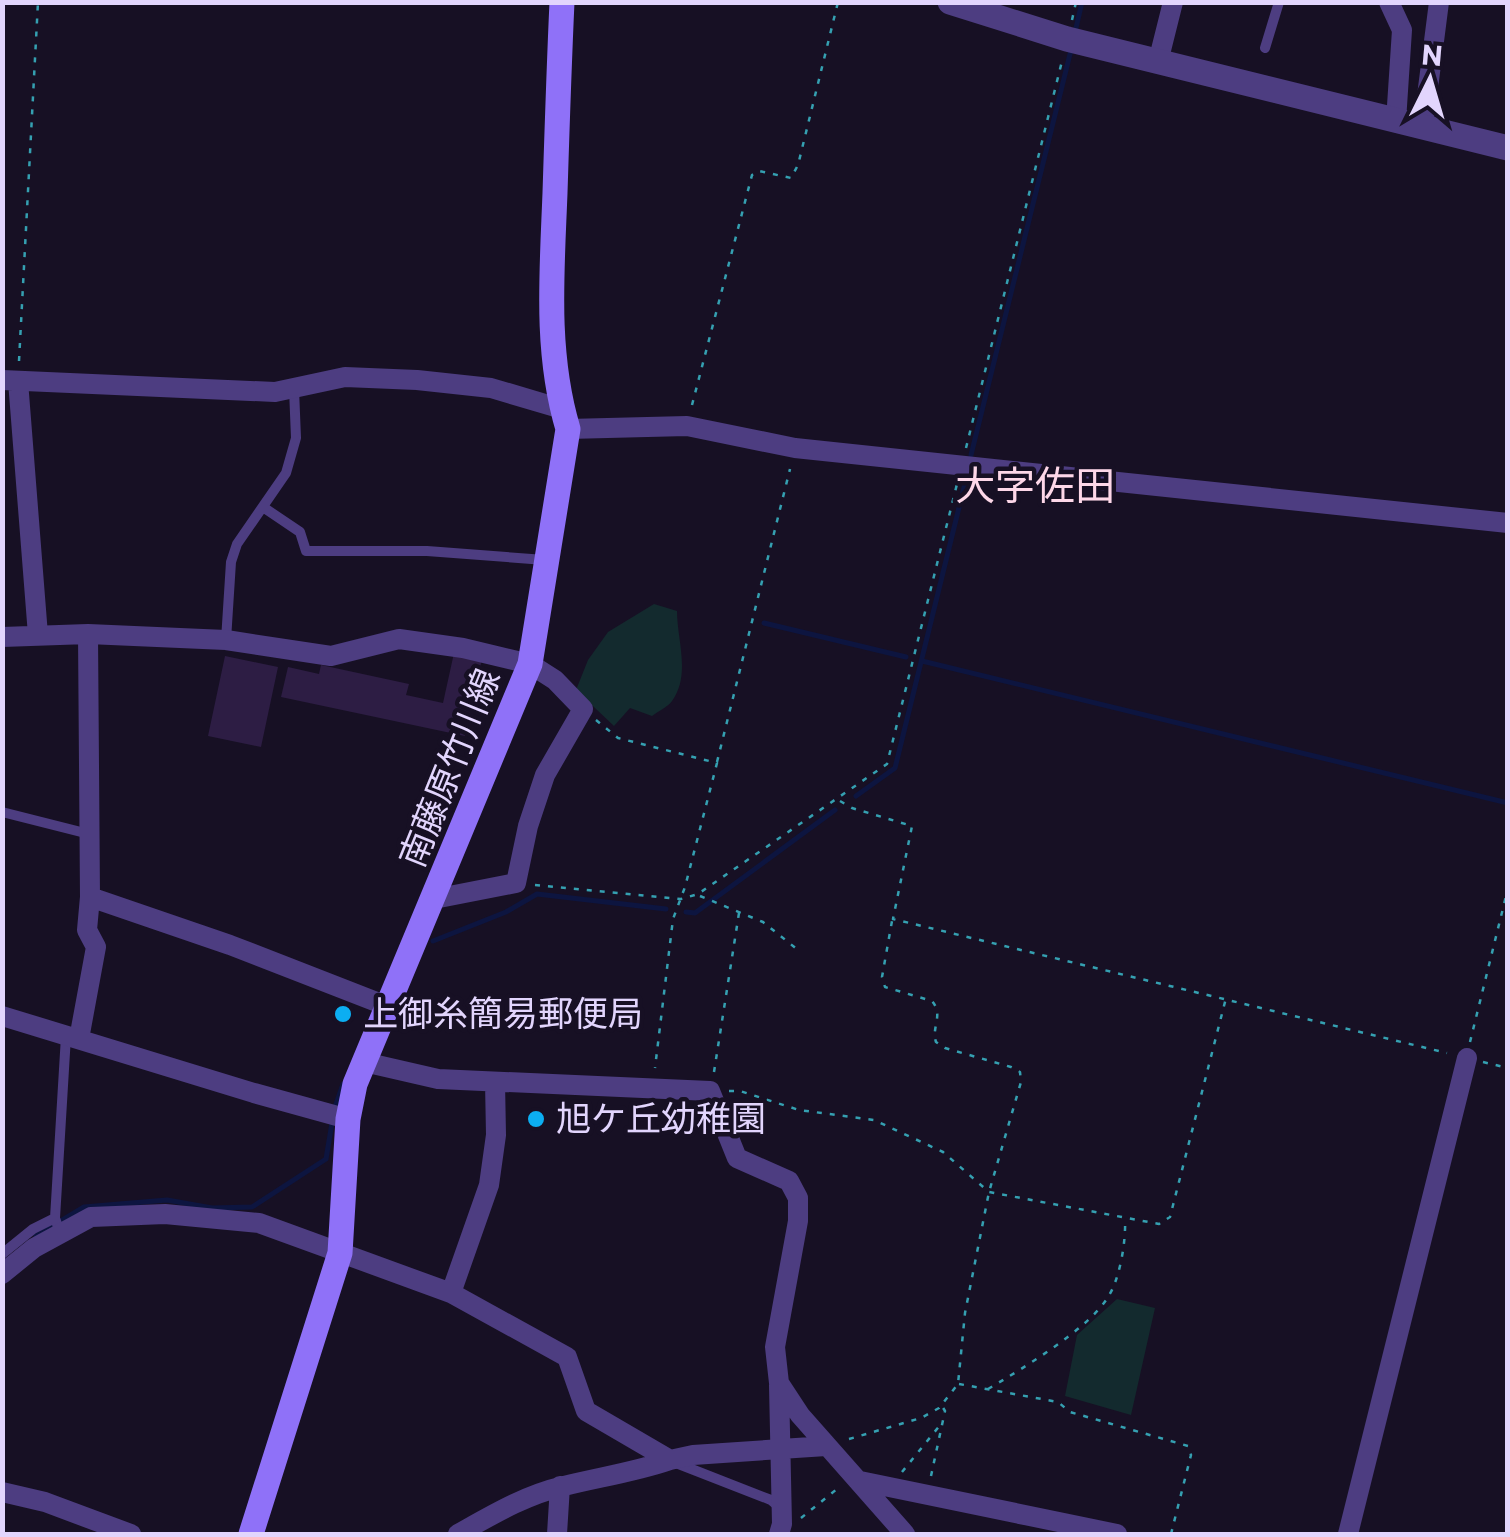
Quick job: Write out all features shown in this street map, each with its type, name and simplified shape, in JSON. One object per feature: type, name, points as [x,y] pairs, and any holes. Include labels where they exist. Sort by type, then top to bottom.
[{"type":"main road","name":"南藤原竹川線","points":[[251,1534],[340,1254],[348,1118],[364,1062],[530,664],[565,418],[552,334],[551,262],[562,2]]},
{"type":"street","points":[[950,2],[1067,39],[1508,148]]},
{"type":"street","points":[[1158,62],[1173,2]]},
{"type":"street","points":[[1389,2],[1402,30],[1396,120]]},
{"type":"street","points":[[1423,127],[1439,2]]},
{"type":"street","points":[[38,634],[10,381],[275,392],[345,377],[417,380],[491,388],[565,418],[691,427],[795,448],[1508,523]]},
{"type":"street","points":[[72,1037],[96,946],[86,930],[90,897],[88,634]]},
{"type":"street","points":[[2,637],[88,634],[226,640],[331,656],[399,639],[463,648],[530,664],[555,680],[583,710],[544,775],[516,883],[434,898]]},
{"type":"street","points":[[90,897],[230,945],[387,1006]]},
{"type":"street","points":[[2,1016],[348,1118]]},
{"type":"street","points":[[1348,1534],[1466,1058]]},
{"type":"street","points":[[364,1062],[438,1080],[710,1092],[737,1158],[789,1181],[798,1198],[798,1221],[775,1348],[785,1522]]},
{"type":"street","points":[[452,1293],[489,1185],[496,1135],[495,1082]]},
{"type":"street","points":[[2,1274],[58,1226],[91,1217],[165,1214],[259,1223],[452,1293],[568,1358],[586,1411],[670,1460]]},
{"type":"street","points":[[779,1383],[800,1415],[905,1534]]},
{"type":"street","points":[[458,1534],[514,1502],[560,1486],[635,1472],[693,1455],[826,1446]]},
{"type":"street","points":[[857,1478],[889,1488],[1117,1534]]},
{"type":"street","points":[[557,1534],[560,1486]]},
{"type":"street","points":[[2,1492],[46,1502],[131,1534]]},
{"type":"lane","points":[[1265,48],[1279,2]]},
{"type":"lane","points":[[226,640],[231,562],[237,544],[286,472],[296,438],[294,389]]},
{"type":"lane","points":[[263,507],[300,532],[306,551],[427,551],[546,560]]},
{"type":"lane","points":[[2,812],[89,834]]},
{"type":"lane","points":[[2,1254],[33,1229],[58,1226],[72,1037]]},
{"type":"lane","points":[[670,1460],[771,1500],[785,1522]]},
{"type":"path","points":[[10,381],[38,2]]},
{"type":"path","points":[[691,427],[690,411],[752,175],[759,172],[790,178],[798,165],[838,2]]},
{"type":"path","points":[[516,883],[682,899],[698,894],[887,764],[1067,39]]},
{"type":"path","points":[[653,1090],[671,935],[795,448]]},
{"type":"path","points":[[583,710],[618,738],[717,763]]},
{"type":"path","points":[[826,1446],[922,1418],[942,1404],[958,1384],[965,1313],[988,1192],[1021,1082],[1020,1072],[936,1042],[933,1035],[939,1012],[932,1001],[885,988],[882,977],[912,826],[838,800]]},
{"type":"path","points":[[1466,1058],[1508,888]]},
{"type":"path","points":[[698,894],[703,900],[764,922],[798,950]]},
{"type":"path","points":[[739,913],[710,1092],[740,1091],[799,1110],[874,1120],[943,1152],[988,1192],[1159,1224],[1170,1217],[1226,998]]},
{"type":"path","points":[[892,920],[1508,1068]]},
{"type":"path","points":[[986,1390],[1026,1367],[1108,1299],[1125,1218]]},
{"type":"path","points":[[958,1384],[1058,1402],[1070,1412],[1188,1446],[1191,1455],[1172,1534]]},
{"type":"path","points":[[927,1496],[945,1411],[942,1404]]},
{"type":"path","points":[[889,1488],[942,1423]]},
{"type":"path","points":[[785,1522],[857,1478]]},
{"type":"green space","points":[[654,604],[677,611],[682,669],[678,691],[670,703],[652,716],[630,708],[614,726],[576,690],[588,660],[608,632]]},
{"type":"green space","points":[[1117,1299],[1155,1308],[1131,1415],[1065,1396],[1077,1335]]},
{"type":"building","points":[[454,653],[482,659],[465,736],[281,697],[288,667],[319,674],[321,665],[409,684],[406,695],[443,703]]},
{"type":"building","points":[[225,656],[278,667],[261,747],[208,736]]},
{"type":"waterway","points":[[1076,28],[1082,2]]},
{"type":"waterway","points":[[971,455],[1071,50]]},
{"type":"waterway","points":[[856,796],[895,768],[966,479]]},
{"type":"waterway","points":[[764,623],[906,657]]},
{"type":"waterway","points":[[922,661],[1508,803]]},
{"type":"waterway","points":[[686,912],[695,913],[835,810]]},
{"type":"waterway","points":[[433,941],[506,912],[537,894],[666,909]]},
{"type":"waterway","points":[[334,1110],[343,1084]]},
{"type":"waterway","points":[[36,1236],[84,1207],[167,1200],[212,1208],[252,1207],[326,1159],[332,1123]]},
{"type":"place","name":"上御糸簡易郵便局","points":[[343,1014]]},
{"type":"place","name":"旭ケ丘幼稚園","points":[[536,1119]]},
{"type":"district","name":"大字佐田","points":[[1035,486]]}]
